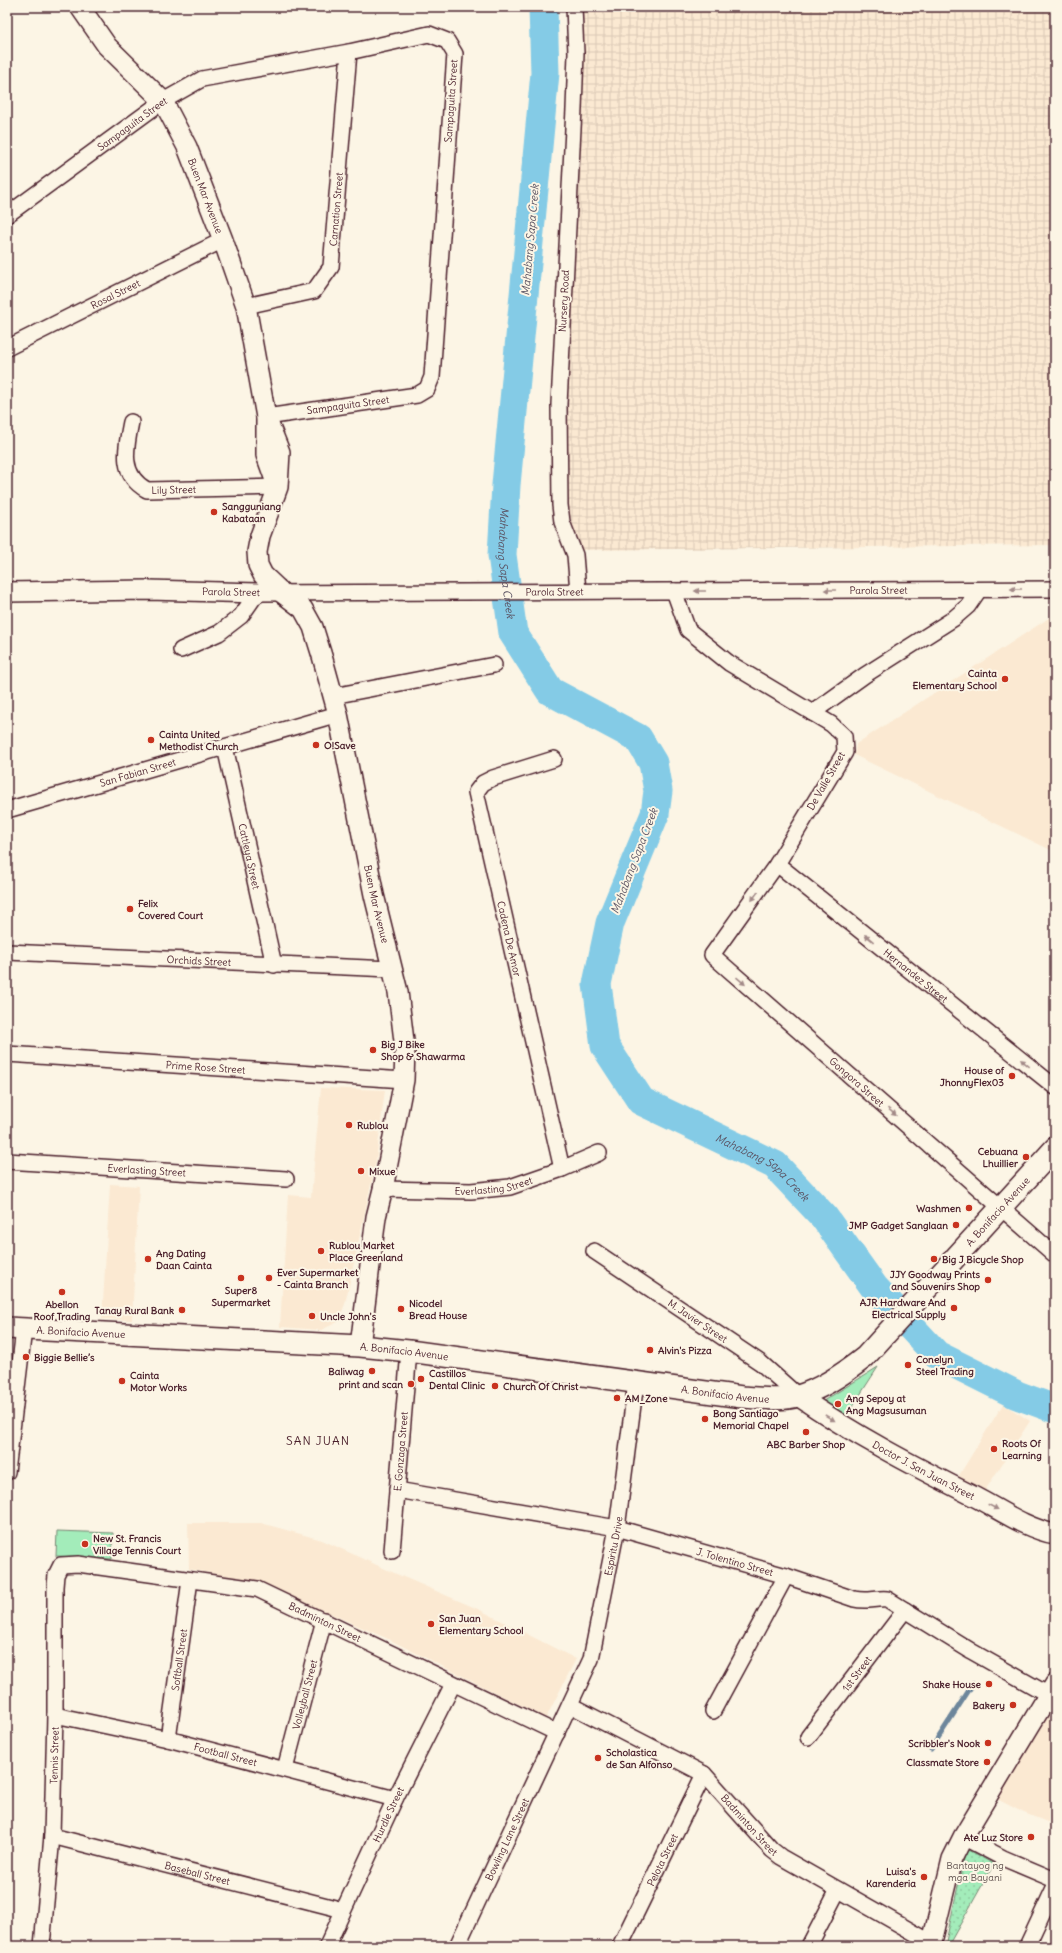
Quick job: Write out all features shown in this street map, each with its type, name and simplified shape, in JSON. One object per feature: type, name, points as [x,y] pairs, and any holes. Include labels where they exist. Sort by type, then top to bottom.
[{"type":"main road","name":"A. Bonifacio Avenue","points":[[16,1329],[360,1346],[409,1351],[757,1398],[798,1396],[851,1369],[875,1348],[891,1328],[1054,1149]]},
{"type":"street","name":"Buen Mar Avenue","points":[[80,7],[107,46],[163,101],[187,148],[224,240],[246,306],[266,417],[280,452],[278,487],[260,536],[257,552],[258,564],[263,575],[282,594],[303,609],[313,627],[338,714],[374,895],[391,969],[398,992],[405,1049],[404,1080],[383,1189],[376,1217],[360,1346]]},
{"type":"street","name":"Nursery Road","points":[[574,7],[576,53],[559,404],[560,505],[562,522],[576,555],[578,591]]},
{"type":"street","name":"Sampaguita Street","points":[[7,215],[163,101],[202,79],[349,52],[429,34],[447,41],[455,54],[432,377],[427,389],[417,395],[266,417]]},
{"type":"street","name":"Carnation Street","points":[[246,306],[314,291],[331,267],[349,52]]},
{"type":"street","name":"Rosal Street","points":[[7,348],[224,240]]},
{"type":"street","name":"Lily Street","points":[[131,422],[125,451],[128,471],[137,483],[147,490],[278,487]]},
{"type":"street","name":"Parola Street","points":[[7,592],[150,590],[282,594],[1055,589]]},
{"type":"street","points":[[812,713],[865,675],[953,619],[968,606],[979,590]]},
{"type":"street","name":"De Valle Street","points":[[674,591],[688,630],[729,663],[831,724],[844,736],[845,752],[777,864],[712,955]]},
{"type":"street","points":[[181,650],[219,633],[241,616],[257,593]]},
{"type":"street","points":[[333,696],[494,665]]},
{"type":"street","name":"San Fabian Street","points":[[7,810],[338,714]]},
{"type":"street","name":"Cattleya Street","points":[[225,747],[274,965]]},
{"type":"street","name":"Cadena De Amor","points":[[554,759],[493,778],[482,783],[476,792],[562,1169]]},
{"type":"street","name":"Hernandez Street","points":[[777,864],[1055,1087]]},
{"type":"street","name":"Orchids Street","points":[[7,952],[391,969]]},
{"type":"street","name":"Gongora Street","points":[[712,955],[1055,1255]]},
{"type":"street","name":"Prime Rose Street","points":[[7,1054],[404,1080]]},
{"type":"street","name":"Everlasting Street","points":[[383,1189],[471,1190],[510,1187],[562,1169],[599,1154]]},
{"type":"street","name":"Everlasting Street","points":[[7,1161],[286,1178]]},
{"type":"street","name":"M. Javier Street","points":[[594,1251],[761,1363],[798,1396]]},
{"type":"street","points":[[7,1472],[16,1329]]},
{"type":"street","name":"E. Gonzaga Street","points":[[392,1551],[409,1351]]},
{"type":"street","name":"Espiritu Drive","points":[[567,1712],[591,1659],[617,1528],[636,1382]]},
{"type":"street","name":"Doctor J. San Juan Street","points":[[798,1396],[824,1414],[909,1463],[1008,1515],[1055,1534]]},
{"type":"street","name":"J. Tolentino Street","points":[[397,1490],[617,1528],[786,1576],[854,1599],[866,1601],[887,1599],[971,1651],[1052,1690]]},
{"type":"street","name":"Badminton Street","points":[[61,1565],[78,1564],[257,1589],[557,1733]]},
{"type":"street","name":"Tennis Street","points":[[42,1946],[52,1836],[55,1715],[55,1587],[56,1575],[61,1565]]},
{"type":"street","points":[[714,1711],[786,1576]]},
{"type":"street","name":"Softball Street","points":[[168,1739],[190,1580]]},
{"type":"street","name":"1st Street","points":[[808,1737],[905,1610]]},
{"type":"street","name":"Volleyball Street","points":[[285,1769],[324,1620]]},
{"type":"street","name":"Hurdle Street","points":[[327,1946],[395,1798],[453,1684]]},
{"type":"street","points":[[932,1945],[952,1858],[963,1837],[1052,1690]]},
{"type":"street","points":[[557,1733],[567,1712]]},
{"type":"street","name":"Badminton Street","points":[[567,1712],[704,1774],[772,1850],[781,1858],[932,1945]]},
{"type":"street","name":"Football Street","points":[[55,1715],[168,1739],[395,1798]]},
{"type":"street","name":"Bowling Lane Street","points":[[456,1946],[557,1733]]},
{"type":"street","name":"Pelota Street","points":[[620,1946],[704,1774]]},
{"type":"street","name":"Baseball Street","points":[[52,1836],[343,1910]]},
{"type":"street","points":[[963,1837],[1003,1858],[1055,1880]]},
{"type":"street","points":[[1027,1946],[1055,1886]]},
{"type":"street","points":[[810,1946],[838,1890]]},
{"type":"shaded area","points":[[577,7],[1055,7],[1055,545],[581,550],[563,507]]},
{"type":"shaded area","name":"Cainta Elementary School","points":[[1055,614],[1055,852],[854,755],[856,744]]},
{"type":"shaded area","name":"Rublou Market Place Greenland","points":[[321,1088],[385,1090],[376,1161],[345,1304],[338,1322],[321,1330],[280,1327],[288,1195],[311,1197]]},
{"type":"shaded area","points":[[110,1184],[139,1186],[132,1320],[102,1319]]},
{"type":"shaded area","name":"Roots Of Learning","points":[[1003,1404],[1030,1421],[984,1492],[958,1477]]},
{"type":"shaded area","name":"San Juan Elementary School","points":[[188,1523],[261,1523],[322,1540],[480,1610],[576,1659],[546,1718],[386,1638],[260,1583],[189,1569]]},
{"type":"shaded area","points":[[1055,1703],[1055,1825],[1024,1813],[995,1798]]},
{"type":"green space","points":[[878,1367],[845,1418],[820,1403]]},
{"type":"green space","name":"New St. Francis Village Tennis Court","points":[[57,1531],[113,1533],[112,1559],[56,1556]]},
{"type":"green space","name":"Bantayog ng mga Bayani","points":[[966,1849],[994,1864],[948,1946],[945,1946]]},
{"type":"waterway","name":"Mahabang Sapa Creek","points":[[543,7],[545,73],[506,485],[502,555],[513,633],[550,691],[638,738],[653,763],[658,791],[655,814],[610,923],[597,984],[605,1046],[641,1101],[775,1165],[824,1217],[874,1287],[937,1355],[1017,1395],[1055,1409]]},
{"type":"waterway","points":[[931,1749],[973,1684]]},
{"type":"place","name":"Sangguniang Kabataan","points":[[214,512]]},
{"type":"place","name":"Cainta Elementary School","points":[[1005,679]]},
{"type":"place","name":"Cainta United Methodist Church","points":[[151,740]]},
{"type":"place","name":"O!Save","points":[[316,745]]},
{"type":"place","name":"Felix Covered Court","points":[[130,909]]},
{"type":"place","name":"Big J Bike Shop & Shawarma","points":[[373,1050]]},
{"type":"place","name":"House of JhonnyFlex03","points":[[1012,1076]]},
{"type":"place","name":"Rublou","points":[[349,1125]]},
{"type":"place","name":"Cebuana Lhuillier","points":[[1026,1157]]},
{"type":"place","name":"Mixue","points":[[361,1171]]},
{"type":"place","name":"Washmen","points":[[969,1208]]},
{"type":"place","name":"JMP Gadget Sanglaan","points":[[956,1225]]},
{"type":"place","name":"Rublou Market Place Greenland","points":[[321,1251]]},
{"type":"place","name":"Ang Dating Daan Cainta","points":[[148,1259]]},
{"type":"place","name":"Big J Bicycle Shop","points":[[934,1259]]},
{"type":"place","name":"Super8 Supermarket","points":[[241,1278]]},
{"type":"place","name":"Ever Supermarket - Cainta Branch","points":[[269,1278]]},
{"type":"place","name":"JJY Goodway Prints and Souvenirs Shop","points":[[988,1280]]},
{"type":"place","name":"Abellon Roof Trading","points":[[62,1292]]},
{"type":"place","name":"AJR Hardware And Electrical Supply","points":[[954,1308]]},
{"type":"place","name":"Nicodel Bread House","points":[[401,1309]]},
{"type":"place","name":"Tanay Rural Bank","points":[[182,1310]]},
{"type":"place","name":"Uncle John's","points":[[312,1316]]},
{"type":"place","name":"Alvin's Pizza","points":[[650,1350]]},
{"type":"place","name":"Biggie Bellie’s","points":[[26,1357]]},
{"type":"place","name":"Conelyn Steel Trading","points":[[908,1365]]},
{"type":"place","name":"Baliwag","points":[[372,1371]]},
{"type":"place","name":"Castillos Dental Clinic","points":[[421,1379]]},
{"type":"place","name":"Cainta Motor Works","points":[[122,1381]]},
{"type":"place","name":"print and scan","points":[[411,1384]]},
{"type":"place","name":"Church Of Christ","points":[[495,1386]]},
{"type":"place","name":"AM_Zone","points":[[617,1398]]},
{"type":"place","name":"Ang Sepoy at Ang Magsusuman","points":[[838,1404]]},
{"type":"place","name":"Bong Santiago Memorial Chapel","points":[[705,1419]]},
{"type":"place","name":"ABC Barber Shop","points":[[806,1432]]},
{"type":"place","name":"Roots Of Learning","points":[[994,1449]]},
{"type":"place","name":"New St. Francis Village Tennis Court","points":[[85,1544]]},
{"type":"place","name":"San Juan Elementary School","points":[[431,1624]]},
{"type":"place","name":"Shake House","points":[[989,1684]]},
{"type":"place","name":"Bakery","points":[[1013,1705]]},
{"type":"place","name":"Scribbler's Nook","points":[[988,1743]]},
{"type":"place","name":"Scholastica de San Alfonso","points":[[598,1758]]},
{"type":"place","name":"Classmate Store","points":[[987,1762]]},
{"type":"place","name":"Ate Luz Store","points":[[1031,1837]]},
{"type":"place","name":"Luisa's Karenderia","points":[[924,1877]]},
{"type":"district","name":"SAN JUAN","points":[[318,1440]]}]
